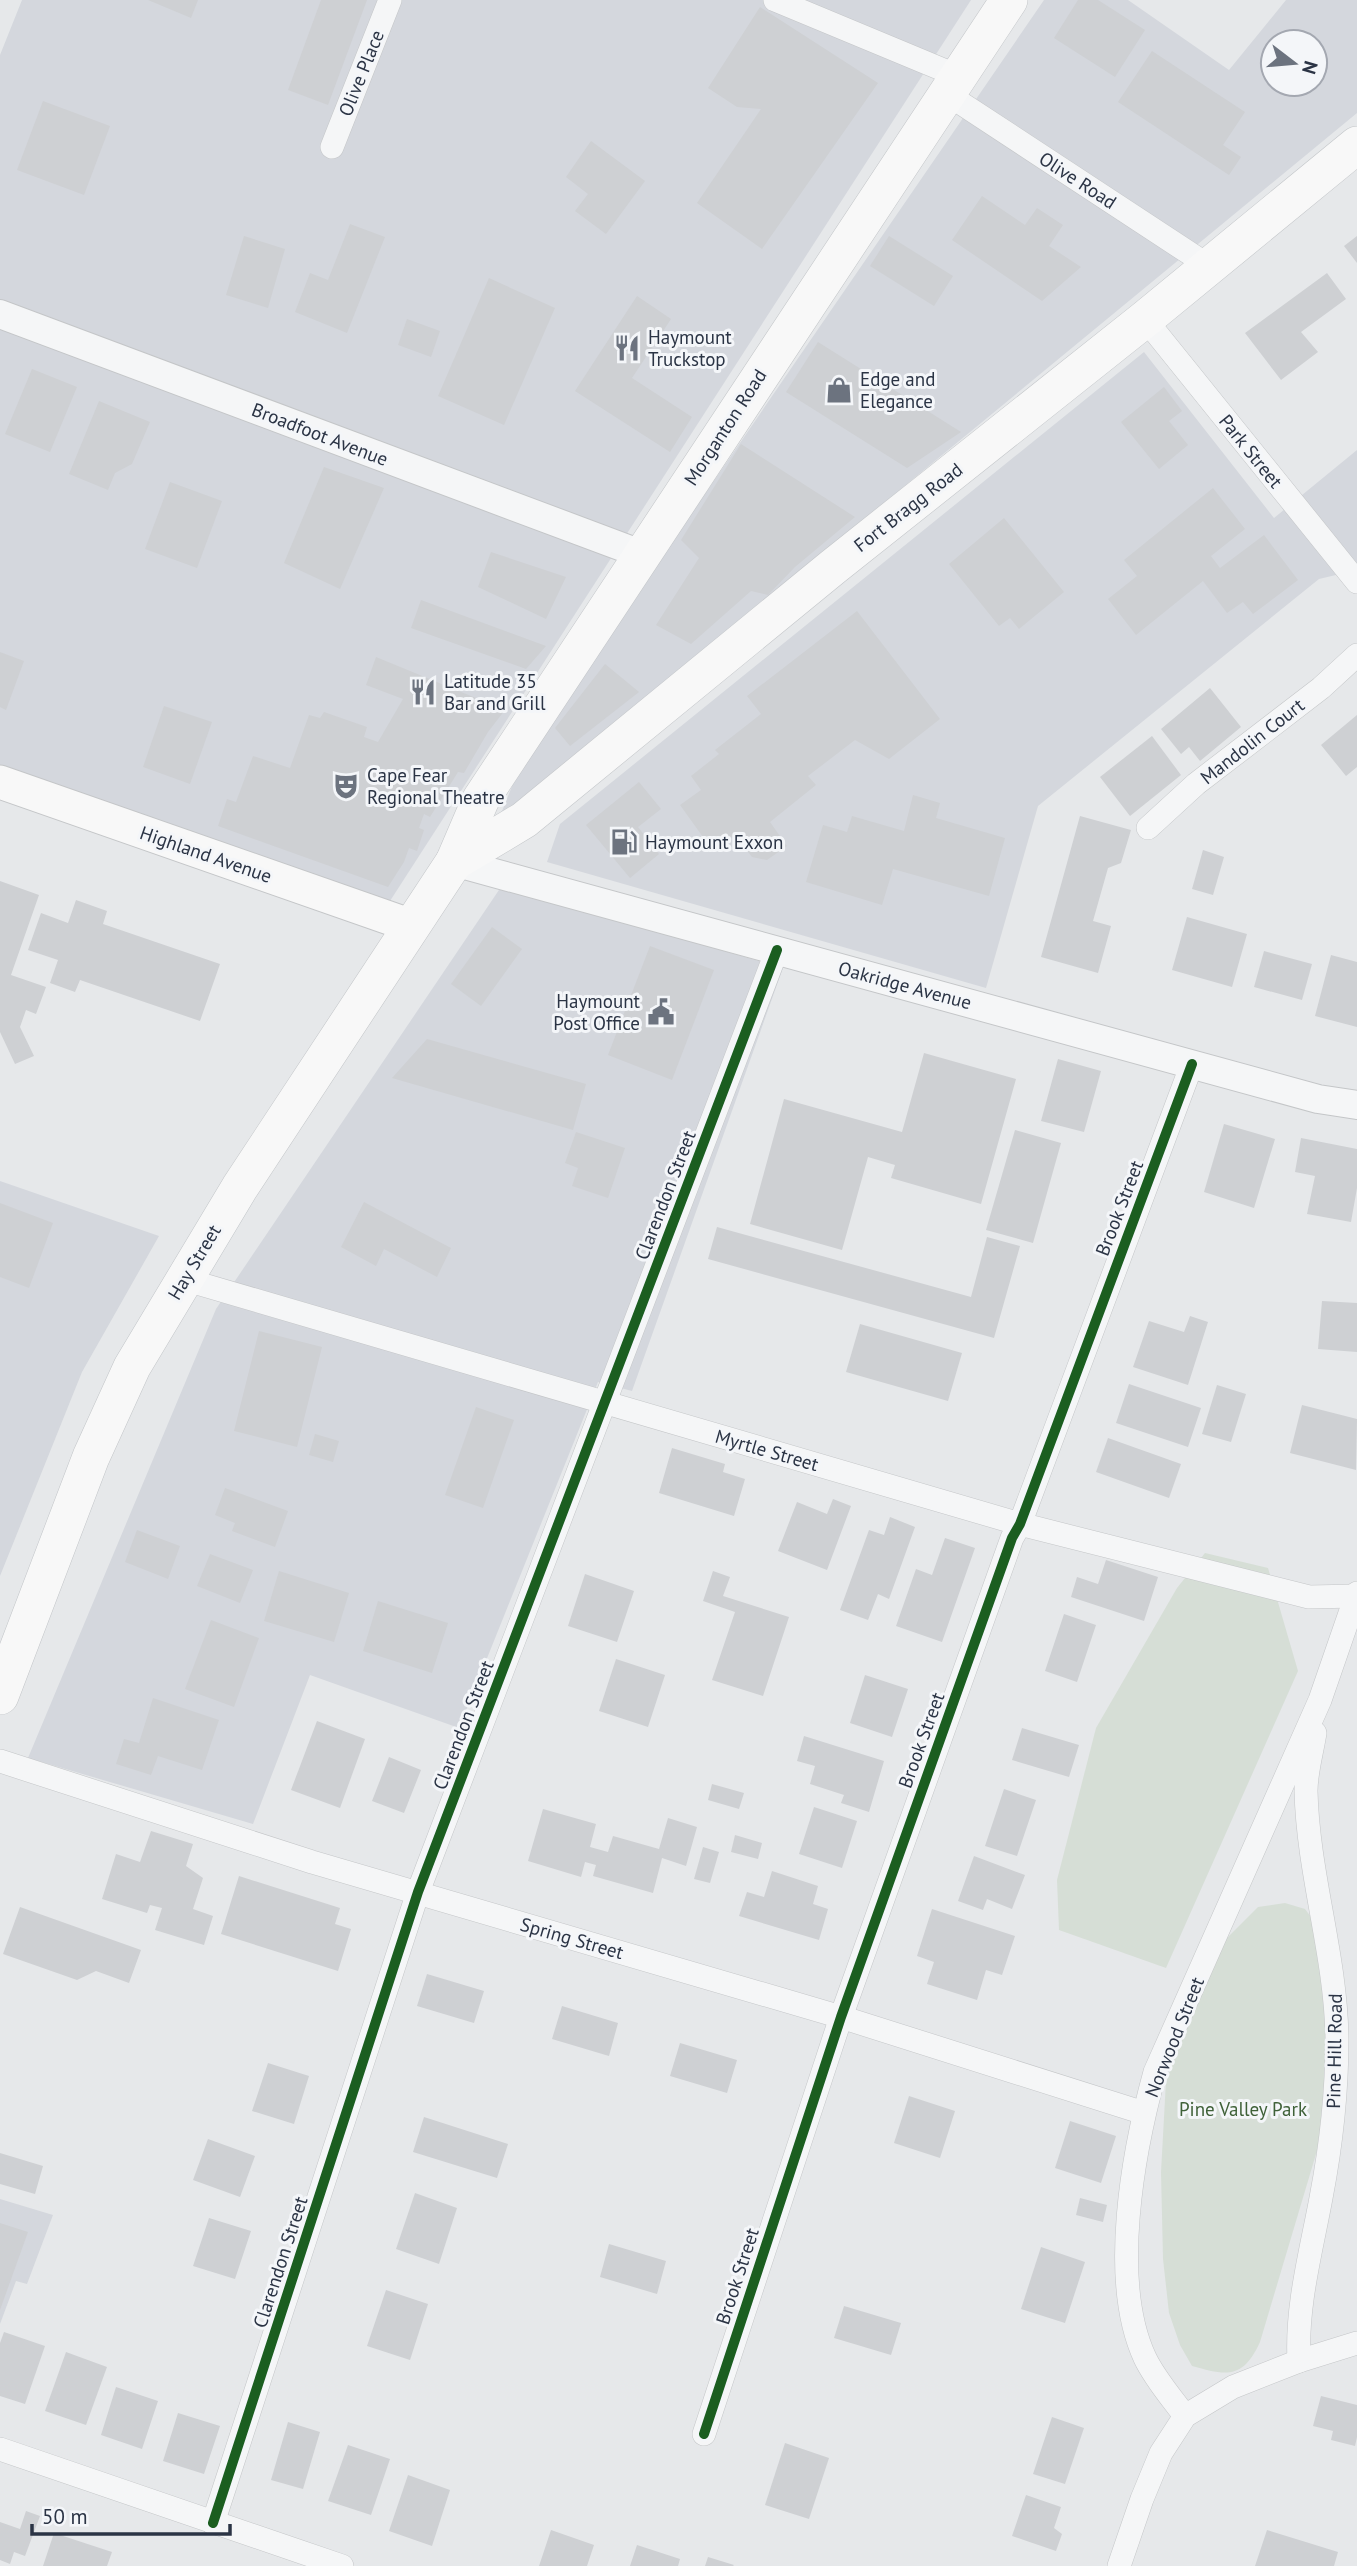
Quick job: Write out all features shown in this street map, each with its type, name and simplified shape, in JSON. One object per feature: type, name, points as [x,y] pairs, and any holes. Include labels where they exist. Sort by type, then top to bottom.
[{"type":"main road","name":"Morganton Road","points":[[454,862],[481,799],[1009,0]]},
{"type":"main road","name":"Fort Bragg Road","points":[[454,862],[524,820],[1357,145]]},
{"type":"main road","points":[[509,756],[557,793]]},
{"type":"main road","name":"Highland Avenue","points":[[0,782],[412,926]]},
{"type":"main road","name":"Hay Street","points":[[0,1696],[91,1457],[132,1367],[240,1187],[454,862]]},
{"type":"street","name":"Olive Place","points":[[331,147],[390,0]]},
{"type":"street","name":"Olive Road","points":[[775,0],[953,85],[1209,266]]},
{"type":"street","name":"Broadfoot Avenue","points":[[0,314],[641,554]]},
{"type":"street","name":"Park Street","points":[[1145,319],[1354,572]]},
{"type":"street","name":"Mandolin Court","points":[[1148,828],[1196,784],[1321,688],[1357,655]]},
{"type":"street","name":"Oakridge Avenue","points":[[454,862],[1318,1099],[1357,1105]]},
{"type":"street","name":"Clarendon Street","points":[[213,2523],[418,1892],[777,950]]},
{"type":"street","name":"Brook Street","points":[[704,2434],[841,2017],[1007,1551],[1020,1524],[1192,1064]]},
{"type":"street","name":"Myrtle Street","points":[[183,1279],[1020,1524],[1309,1597],[1357,1595]]},
{"type":"street","name":"Norwood Street","points":[[1185,2416],[1146,2359],[1133,2326],[1127,2244],[1134,2166],[1144,2113],[1155,2073],[1321,1700],[1357,1595]]},
{"type":"street","name":"Pine Hill Road","points":[[1299,2361],[1297,2330],[1333,2118],[1337,2040],[1334,1978],[1310,1847],[1306,1788],[1321,1700]]},
{"type":"street","name":"Spring Street","points":[[0,1761],[312,1862],[841,2017],[1144,2113]]},
{"type":"street","points":[[1119,2566],[1161,2453],[1185,2416],[1233,2387],[1299,2361],[1357,2343]]},
{"type":"street","points":[[0,2449],[342,2566]]},
{"type":"shaded area","points":[[22,0],[971,0],[390,901],[0,765],[0,55]]},
{"type":"shaded area","points":[[1044,0],[1128,0],[1229,70],[1259,33],[1259,98],[1329,98],[1329,28],[1263,28],[1286,0],[1357,0],[1357,113],[498,821],[523,759]]},
{"type":"shaded area","points":[[1144,352],[1274,518],[1357,450],[1357,570],[1319,579],[1038,806],[986,988],[547,862],[560,824]]},
{"type":"shaded area","points":[[501,887],[783,968],[632,1391],[598,1382],[459,1728],[310,1675],[253,1824],[28,1758],[216,1309]]},
{"type":"shaded area","points":[[0,1181],[159,1236],[82,1372],[0,1576]]},
{"type":"shaded area","points":[[0,2199],[53,2215],[27,2284],[16,2281],[0,2324]]},
{"type":"green space","points":[[1205,1553],[1268,1568],[1298,1671],[1166,1968],[1059,1930],[1057,1880],[1096,1728],[1177,1588]]},
{"type":"green space","name":"Pine Valley Park","points":[[1285,1903],[1305,1909],[1317,1925],[1327,2023],[1319,2144],[1260,2342],[1254,2354],[1240,2368],[1233,2372],[1215,2372],[1192,2366],[1180,2345],[1169,2313],[1163,2259],[1161,2172],[1166,2081],[1189,2018],[1225,1940],[1258,1907]]},
{"type":"building","points":[[148,0],[198,0],[191,18]]},
{"type":"building","points":[[321,0],[367,0],[328,105],[288,90]]},
{"type":"building","points":[[1078,0],[1098,0],[1145,30],[1115,77],[1054,38]]},
{"type":"building","points":[[760,7],[878,83],[762,249],[697,203],[761,109],[737,107],[708,88]]},
{"type":"building","points":[[1152,51],[1245,112],[1223,145],[1241,157],[1229,175],[1118,102]]},
{"type":"building","points":[[43,101],[110,126],[84,195],[17,170]]},
{"type":"building","points":[[591,141],[645,181],[606,234],[575,211],[588,194],[566,177]]},
{"type":"building","points":[[982,196],[1025,225],[1037,208],[1063,225],[1049,246],[1081,267],[1042,301],[952,240]]},
{"type":"building","points":[[350,224],[385,237],[347,333],[295,312],[310,273],[328,280]]},
{"type":"building","points":[[244,236],[285,249],[268,308],[226,295]]},
{"type":"building","points":[[889,236],[953,276],[934,306],[870,266]]},
{"type":"building","points":[[1357,236],[1357,263],[1344,246]]},
{"type":"building","points":[[1327,273],[1346,299],[1301,332],[1318,352],[1281,380],[1245,333]]},
{"type":"building","points":[[489,278],[555,308],[504,425],[438,396]]},
{"type":"building","name":"Haymount Truckstop","points":[[637,296],[671,319],[632,378],[692,417],[670,452],[575,391]]},
{"type":"building","points":[[407,319],[440,331],[431,357],[398,345]]},
{"type":"building","points":[[818,342],[961,432],[907,468],[786,392]]},
{"type":"building","points":[[32,369],[77,387],[50,452],[5,434]]},
{"type":"building","points":[[1164,387],[1182,411],[1169,421],[1188,445],[1159,469],[1121,422]]},
{"type":"building","points":[[99,401],[150,422],[132,464],[115,473],[108,490],[69,474]]},
{"type":"building","points":[[741,444],[855,517],[795,567],[768,595],[751,591],[691,644],[656,625],[699,558],[681,540]]},
{"type":"building","points":[[324,467],[384,488],[340,589],[284,563]]},
{"type":"building","points":[[170,482],[222,501],[197,568],[145,549]]},
{"type":"building","points":[[1213,488],[1245,529],[1211,556],[1220,568],[1264,535],[1298,580],[1253,614],[1243,602],[1227,613],[1203,581],[1136,635],[1108,599],[1137,576],[1124,560]]},
{"type":"building","points":[[1004,518],[1064,592],[1019,629],[1010,618],[999,626],[949,564]]},
{"type":"building","points":[[491,552],[566,577],[546,619],[478,587]]},
{"type":"building","points":[[421,600],[546,646],[526,669],[411,628]]},
{"type":"building","points":[[857,611],[940,719],[889,759],[855,740],[808,776],[816,785],[770,822],[787,846],[767,860],[752,857],[735,835],[713,851],[680,805],[701,790],[691,776],[719,754],[715,750],[761,714],[747,696]]},
{"type":"building","points":[[0,652],[24,661],[6,710],[0,707]]},
{"type":"building","name":"Cape Fear Regional Theatre","points":[[376,657],[505,710],[488,732],[464,773],[458,772],[430,817],[424,814],[419,828],[424,830],[417,851],[409,848],[404,862],[388,887],[218,826],[227,799],[236,802],[253,756],[290,768],[309,715],[320,718],[324,712],[367,727],[364,737],[378,742],[403,699],[366,685]]},
{"type":"building","points":[[605,664],[639,692],[570,746],[555,728]]},
{"type":"building","points":[[1210,688],[1241,727],[1200,761],[1189,747],[1181,754],[1161,729]]},
{"type":"building","points":[[164,706],[212,722],[190,784],[143,767]]},
{"type":"building","points":[[1357,715],[1357,767],[1346,776],[1321,745]]},
{"type":"building","points":[[1152,736],[1181,775],[1130,816],[1100,777]]},
{"type":"building","name":"Haymount Exxon","points":[[639,782],[661,809],[638,827],[659,854],[630,878],[586,825]]},
{"type":"building","points":[[913,795],[940,803],[936,818],[1005,838],[989,896],[893,869],[882,905],[806,882],[823,825],[847,832],[852,816],[904,831]]},
{"type":"building","points":[[1080,816],[1131,830],[1121,863],[1108,868],[1093,921],[1111,926],[1098,973],[1041,957]]},
{"type":"building","points":[[1203,850],[1224,857],[1213,895],[1192,889]]},
{"type":"building","points":[[0,881],[39,895],[11,975],[46,987],[36,1014],[26,1010],[20,1027],[34,1056],[15,1064],[0,1032]]},
{"type":"building","points":[[76,900],[107,911],[103,924],[220,964],[200,1021],[80,980],[75,992],[50,983],[58,960],[28,950],[41,913],[68,923]]},
{"type":"building","points":[[1187,917],[1247,934],[1232,987],[1172,970]]},
{"type":"building","points":[[492,927],[522,949],[481,1006],[451,984]]},
{"type":"building","name":"Haymount Post Office","points":[[650,946],[714,970],[672,1080],[608,1055]]},
{"type":"building","points":[[1264,951],[1312,964],[1302,1000],[1254,987]]},
{"type":"building","points":[[1331,955],[1357,962],[1357,1027],[1315,1016]]},
{"type":"building","points":[[427,1039],[586,1084],[573,1130],[392,1078]]},
{"type":"building","points":[[924,1053],[1016,1079],[981,1204],[891,1178],[895,1165],[868,1157],[842,1250],[750,1224],[784,1099],[902,1132]]},
{"type":"building","points":[[1058,1059],[1101,1071],[1084,1132],[1041,1121]]},
{"type":"building","points":[[1224,1124],[1275,1139],[1254,1208],[1204,1192]]},
{"type":"building","points":[[1015,1130],[1061,1143],[1033,1243],[986,1230]]},
{"type":"building","points":[[576,1132],[625,1148],[608,1198],[572,1186],[578,1168],[565,1163]]},
{"type":"building","points":[[1301,1138],[1357,1149],[1357,1188],[1351,1222],[1307,1214],[1315,1176],[1295,1172]]},
{"type":"building","points":[[364,1202],[451,1248],[437,1277],[384,1249],[376,1266],[341,1247]]},
{"type":"building","points":[[0,1203],[53,1223],[29,1288],[0,1277]]},
{"type":"building","points":[[717,1227],[971,1297],[987,1237],[1020,1246],[994,1338],[708,1259]]},
{"type":"building","points":[[1322,1301],[1357,1303],[1357,1352],[1318,1349]]},
{"type":"building","points":[[1190,1316],[1208,1322],[1188,1385],[1133,1367],[1149,1321],[1184,1332]]},
{"type":"building","points":[[860,1324],[962,1353],[948,1401],[846,1372]]},
{"type":"building","points":[[259,1331],[322,1347],[297,1447],[234,1431]]},
{"type":"building","points":[[1129,1384],[1201,1408],[1188,1447],[1116,1423]]},
{"type":"building","points":[[1217,1385],[1246,1394],[1231,1442],[1202,1434]]},
{"type":"building","points":[[1302,1405],[1357,1419],[1356,1470],[1290,1453]]},
{"type":"building","points":[[476,1407],[514,1420],[483,1508],[445,1495]]},
{"type":"building","points":[[315,1434],[339,1441],[333,1462],[309,1455]]},
{"type":"building","points":[[1108,1438],[1181,1464],[1169,1498],[1096,1472]]},
{"type":"building","points":[[672,1448],[725,1464],[723,1472],[745,1479],[734,1516],[659,1493]]},
{"type":"building","points":[[225,1488],[288,1511],[275,1547],[232,1531],[235,1523],[215,1515]]},
{"type":"building","points":[[833,1499],[851,1506],[827,1570],[778,1551],[797,1502],[827,1514]]},
{"type":"building","points":[[890,1517],[915,1527],[889,1599],[878,1594],[868,1620],[840,1610],[869,1530],[884,1535]]},
{"type":"building","points":[[137,1530],[180,1546],[168,1579],[125,1562]]},
{"type":"building","points":[[945,1538],[975,1548],[942,1642],[896,1626],[916,1569],[932,1575]]},
{"type":"building","points":[[210,1554],[253,1570],[240,1603],[197,1586]]},
{"type":"building","points":[[1106,1560],[1158,1577],[1144,1621],[1071,1597],[1077,1577],[1098,1584]]},
{"type":"building","points":[[279,1571],[349,1593],[334,1642],[264,1621]]},
{"type":"building","points":[[713,1571],[730,1577],[723,1596],[789,1617],[763,1696],[712,1680],[735,1612],[703,1601]]},
{"type":"building","points":[[585,1574],[634,1591],[617,1642],[568,1626]]},
{"type":"building","points":[[378,1601],[448,1623],[432,1673],[363,1651]]},
{"type":"building","points":[[1064,1614],[1096,1625],[1077,1682],[1045,1671]]},
{"type":"building","points":[[211,1620],[259,1638],[234,1707],[185,1689]]},
{"type":"building","points":[[616,1659],[665,1675],[648,1727],[599,1711]]},
{"type":"building","points":[[865,1675],[908,1689],[892,1737],[850,1723]]},
{"type":"building","points":[[153,1698],[219,1720],[202,1770],[158,1756],[151,1775],[116,1764],[124,1739],[139,1743]]},
{"type":"building","points":[[317,1721],[365,1739],[340,1808],[291,1790]]},
{"type":"building","points":[[1022,1728],[1079,1745],[1069,1777],[1012,1760]]},
{"type":"building","points":[[804,1736],[884,1761],[869,1812],[841,1803],[844,1795],[810,1784],[815,1766],[797,1761]]},
{"type":"building","points":[[389,1757],[421,1770],[404,1813],[372,1801]]},
{"type":"building","points":[[712,1784],[744,1793],[739,1809],[708,1800]]},
{"type":"building","points":[[1004,1789],[1036,1800],[1017,1856],[985,1846]]},
{"type":"building","points":[[814,1807],[857,1821],[842,1868],[799,1854]]},
{"type":"building","points":[[543,1809],[596,1824],[590,1847],[608,1852],[613,1836],[659,1849],[668,1818],[697,1827],[686,1866],[662,1858],[653,1893],[593,1876],[596,1865],[585,1862],[581,1877],[528,1861]]},
{"type":"building","points":[[151,1831],[193,1844],[186,1866],[203,1878],[193,1909],[213,1916],[204,1945],[155,1930],[162,1908],[150,1905],[147,1913],[102,1899],[116,1854],[140,1862]]},
{"type":"building","points":[[735,1835],[762,1843],[758,1859],[731,1852]]},
{"type":"building","points":[[703,1847],[719,1852],[710,1883],[694,1879]]},
{"type":"building","points":[[974,1856],[1025,1875],[1012,1909],[987,1899],[983,1910],[958,1901]]},
{"type":"building","points":[[772,1871],[818,1886],[813,1904],[828,1909],[819,1940],[739,1916],[747,1892],[764,1897]]},
{"type":"building","points":[[239,1876],[340,1908],[335,1924],[351,1929],[338,1971],[221,1934]]},
{"type":"building","points":[[20,1907],[141,1950],[129,1983],[96,1971],[77,1980],[3,1954]]},
{"type":"building","points":[[932,1909],[1015,1936],[1002,1975],[986,1970],[977,2000],[927,1984],[934,1962],[917,1956]]},
{"type":"building","points":[[427,1974],[484,1991],[474,2023],[417,2006]]},
{"type":"building","points":[[562,2006],[618,2023],[609,2056],[552,2039]]},
{"type":"building","points":[[680,2043],[737,2060],[727,2093],[670,2076]]},
{"type":"building","points":[[268,2063],[309,2076],[294,2124],[252,2111]]},
{"type":"building","points":[[909,2096],[955,2111],[940,2158],[894,2143]]},
{"type":"building","points":[[424,2117],[508,2144],[497,2178],[413,2152]]},
{"type":"building","points":[[1070,2121],[1116,2136],[1101,2183],[1055,2168]]},
{"type":"building","points":[[208,2139],[255,2156],[240,2197],[193,2180]]},
{"type":"building","points":[[0,2153],[43,2166],[35,2194],[0,2184]]},
{"type":"building","points":[[415,2193],[457,2208],[439,2264],[396,2249]]},
{"type":"building","points":[[1080,2198],[1107,2205],[1103,2222],[1076,2215]]},
{"type":"building","points":[[209,2218],[251,2231],[235,2279],[193,2266]]},
{"type":"building","points":[[0,2223],[28,2232],[0,2310]]},
{"type":"building","points":[[609,2244],[666,2261],[657,2294],[600,2277]]},
{"type":"building","points":[[1041,2247],[1085,2262],[1065,2323],[1021,2309]]},
{"type":"building","points":[[386,2290],[428,2304],[410,2360],[367,2346]]},
{"type":"building","points":[[844,2306],[901,2323],[891,2355],[834,2338]]},
{"type":"building","points":[[4,2332],[45,2346],[25,2404],[0,2396],[0,2343]]},
{"type":"building","points":[[66,2352],[107,2367],[86,2425],[45,2411]]},
{"type":"building","points":[[116,2387],[158,2401],[142,2449],[101,2435]]},
{"type":"building","points":[[1321,2396],[1357,2405],[1355,2446],[1331,2440],[1333,2431],[1313,2426]]},
{"type":"building","points":[[178,2413],[220,2426],[204,2474],[163,2461]]},
{"type":"building","points":[[1052,2417],[1084,2428],[1065,2484],[1033,2474]]},
{"type":"building","points":[[288,2422],[320,2432],[303,2489],[271,2480]]},
{"type":"building","points":[[785,2443],[829,2458],[809,2519],[765,2505]]},
{"type":"building","points":[[348,2445],[390,2459],[371,2515],[328,2501]]},
{"type":"building","points":[[408,2475],[450,2490],[432,2546],[389,2531]]},
{"type":"building","points":[[1026,2495],[1061,2507],[1054,2528],[1062,2534],[1056,2551],[1012,2536]]},
{"type":"building","points":[[26,2511],[40,2516],[25,2556],[14,2552],[10,2564],[0,2560],[0,2522],[20,2529]]},
{"type":"building","points":[[551,2530],[594,2545],[587,2566],[539,2566]]},
{"type":"building","points":[[1267,2530],[1338,2552],[1334,2566],[1255,2566]]},
{"type":"building","points":[[54,2533],[112,2552],[107,2566],[43,2566]]},
{"type":"building","points":[[637,2545],[680,2559],[678,2566],[630,2566]]},
{"type":"building","points":[[708,2557],[734,2565],[705,2566]]},
{"type":"cycle path","points":[[213,2523],[418,1892],[777,950]]},
{"type":"cycle path","points":[[704,2434],[841,2017],[1012,1538],[1020,1524],[1192,1064]]},
{"type":"place","name":"Haymount Truckstop","points":[[627,348]]},
{"type":"place","name":"Edge and Elegance","points":[[839,390]]},
{"type":"place","name":"Latitude 35 Bar and Grill","points":[[423,692]]},
{"type":"place","name":"Cape Fear Regional Theatre","points":[[346,786]]},
{"type":"place","name":"Haymount Exxon","points":[[624,842]]},
{"type":"place","name":"Haymount Post Office","points":[[661,1012]]}]
